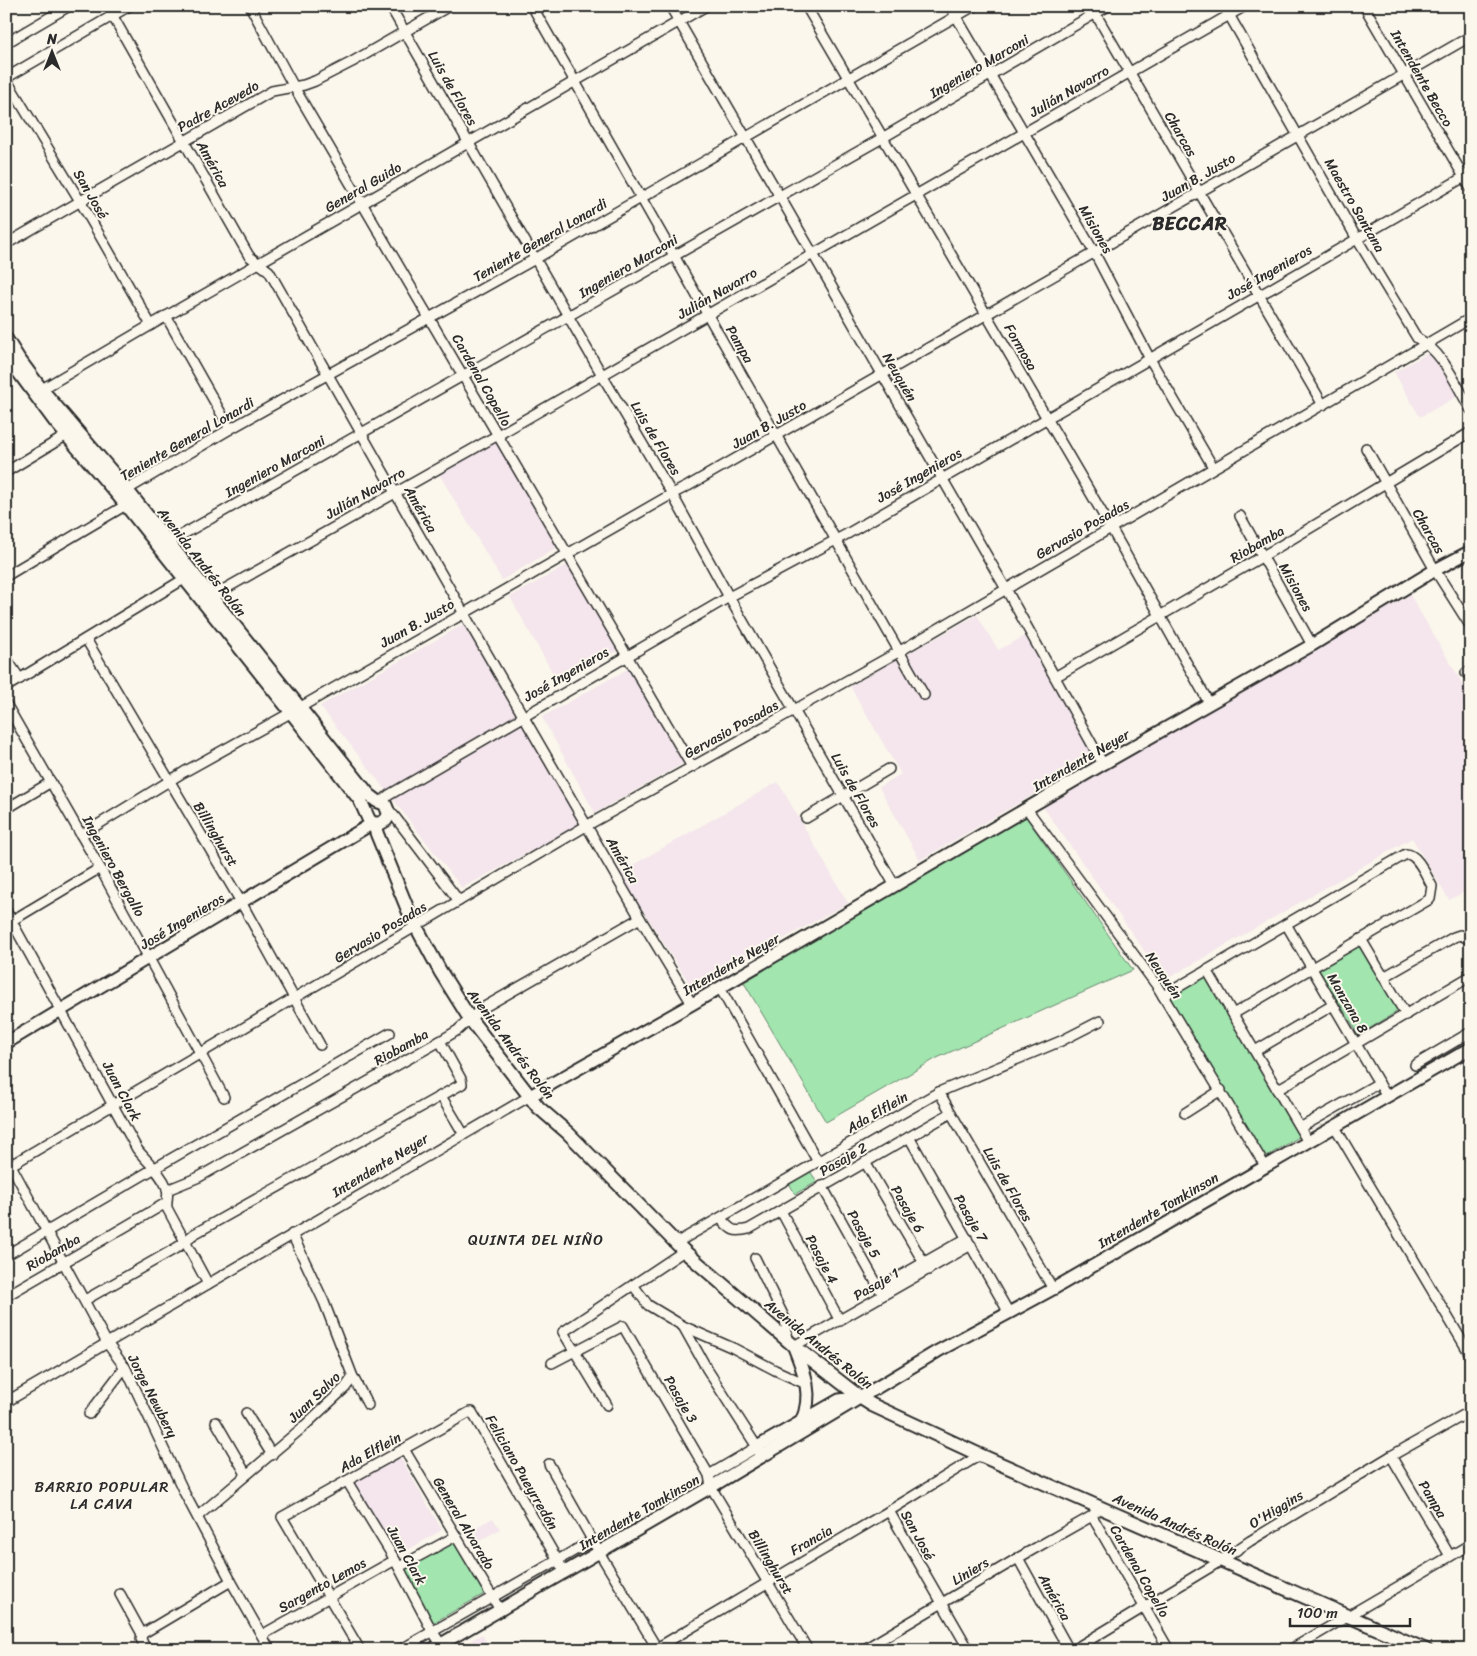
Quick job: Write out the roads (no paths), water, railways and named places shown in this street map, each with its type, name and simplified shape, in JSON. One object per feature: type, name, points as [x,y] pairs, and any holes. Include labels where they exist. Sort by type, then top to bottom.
[{"type":"main road","name":"Avenida Andrés Rolón","points":[[6,338],[10,360],[126,498],[295,710],[370,795],[382,804]]},
{"type":"main road","name":"Avenida Andrés Rolón","points":[[37,392],[67,435],[126,498]]},
{"type":"main road","name":"Avenida Andrés Rolón","points":[[163,545],[184,579],[206,599]]},
{"type":"main road","name":"Avenida Andrés Rolón","points":[[295,710],[351,788],[366,811],[369,820],[376,827],[416,926],[440,971],[470,1019],[530,1096],[680,1247],[791,1343],[861,1398],[1095,1511],[1222,1560],[1426,1650]]},
{"type":"main road","points":[[366,811],[368,806],[382,804],[389,814],[386,820],[376,827]]},
{"type":"main road","points":[[791,1343],[804,1369],[807,1410],[802,1421]]},
{"type":"street","points":[[6,43],[68,6]]},
{"type":"street","name":"América","points":[[107,6],[249,256],[269,271],[640,918],[692,1004]]},
{"type":"street","points":[[6,79],[129,6]]},
{"type":"street","name":"Cardenal Copello","points":[[250,6],[294,87],[692,767]]},
{"type":"street","name":"Luis de Flores","points":[[390,6],[672,494],[895,886]]},
{"type":"street","name":"Padre Acevedo","points":[[6,244],[272,91],[315,81],[448,6]]},
{"type":"street","name":"Pampa","points":[[532,6],[924,695]]},
{"type":"street","name":"Neuquén","points":[[670,6],[1006,589],[1103,764]]},
{"type":"street","name":"General Guido","points":[[37,392],[150,325],[706,6]]},
{"type":"street","name":"Formosa","points":[[806,6],[1111,528],[1209,703]]},
{"type":"street","name":"Misiones","points":[[950,6],[1094,252],[1150,359],[1213,467]]},
{"type":"street","name":"Teniente General Lonardi","points":[[6,576],[230,429],[536,259],[974,6]]},
{"type":"street","name":"Ingeniero Marconi","points":[[163,545],[884,137],[990,76],[1093,10],[1108,6]]},
{"type":"street","name":"Maestro Santana","points":[[1224,6],[1357,239],[1417,338],[1427,343],[1437,352],[1471,410]]},
{"type":"street","name":"Julián Navarro","points":[[206,599],[498,435],[1245,6]]},
{"type":"street","name":"Intendente Becco","points":[[1364,6],[1467,175],[1471,189]]},
{"type":"street","name":"Charcas","points":[[1093,10],[1323,405]]},
{"type":"street","name":"Juan B. Justo","points":[[81,835],[168,781],[688,486],[1471,36]]},
{"type":"street","name":"San José","points":[[6,79],[80,201],[150,325]]},
{"type":"street","name":"José Ingenieros","points":[[382,804],[390,795],[627,656],[729,597],[836,540],[1467,175]]},
{"type":"street","points":[[166,316],[230,429]]},
{"type":"street","name":"Gervasio Posadas","points":[[9,1166],[588,825],[900,651],[1471,318]]},
{"type":"street","name":"Riobamba","points":[[1055,676],[1386,484],[1471,432]]},
{"type":"street","points":[[6,472],[67,435]]},
{"type":"street","name":"Charcas","points":[[1366,448],[1471,627]]},
{"type":"street","name":"Misiones","points":[[1240,516],[1312,645]]},
{"type":"street","name":"Intendente Neyer","points":[[6,1402],[464,1133],[720,988],[1471,551]]},
{"type":"street","points":[[6,687],[184,579]]},
{"type":"street","name":"Billinghurst","points":[[86,639],[241,902],[320,1045]]},
{"type":"street","points":[[6,658],[20,679]]},
{"type":"street","name":"Ingeniero Bergallo","points":[[6,704],[100,868],[224,1097]]},
{"type":"street","points":[[806,818],[889,769]]},
{"type":"street","points":[[6,809],[51,782]]},
{"type":"street","points":[[382,804],[395,816],[459,901]]},
{"type":"street","name":"Neuquén","points":[[1027,809],[1163,996],[1265,1166]]},
{"type":"street","name":"José Ingenieros","points":[[6,1043],[241,902],[376,827]]},
{"type":"street","points":[[1163,996],[1406,854],[1415,857],[1432,886],[1430,898],[1233,1014]]},
{"type":"street","points":[[9,922],[100,868]]},
{"type":"street","name":"Juan Clark","points":[[6,911],[9,922],[62,1010],[142,1156],[155,1168],[168,1190]]},
{"type":"street","name":"Riobamba","points":[[168,1190],[199,1177],[458,1030],[481,1009],[640,918]]},
{"type":"street","name":"Manzana 8","points":[[1286,924],[1386,1097]]},
{"type":"street","points":[[1384,977],[1460,935],[1471,940]]},
{"type":"street","points":[[1361,938],[1406,1015]]},
{"type":"street","points":[[1208,970],[1308,1142]]},
{"type":"street","points":[[1277,1090],[1471,976]]},
{"type":"street","points":[[720,988],[818,1162]]},
{"type":"street","points":[[1255,1051],[1333,1005]]},
{"type":"street","name":"Ada Elflein","points":[[576,1352],[563,1335],[564,1330],[633,1285],[720,1218],[939,1092],[1061,1041],[1100,1021]]},
{"type":"street","points":[[1415,1065],[1471,1032]]},
{"type":"street","points":[[10,1253],[390,1033]]},
{"type":"street","points":[[85,1300],[178,1246],[194,1234],[462,1084],[440,1040]]},
{"type":"street","name":"Intendente Tomkinson","points":[[436,1647],[565,1573],[759,1452],[861,1398],[938,1351],[1053,1289],[1471,1048]]},
{"type":"street","points":[[1300,1128],[1379,1083]]},
{"type":"street","points":[[1185,1113],[1221,1090]]},
{"type":"street","name":"Luis de Flores","points":[[939,1092],[1053,1289]]},
{"type":"street","points":[[441,1096],[464,1133]]},
{"type":"street","name":"Pasaje 2","points":[[720,1218],[731,1230],[749,1229],[951,1113]]},
{"type":"street","points":[[1334,1127],[1468,1345],[1471,1356]]},
{"type":"street","name":"Pasaje 7","points":[[909,1137],[1009,1313]]},
{"type":"street","name":"Jorge Newbery","points":[[6,1156],[9,1166],[108,1343],[125,1367],[231,1581],[270,1650]]},
{"type":"street","name":"Pasaje 6","points":[[865,1162],[926,1266]]},
{"type":"street","name":"Pasaje 5","points":[[822,1186],[881,1292]]},
{"type":"street","points":[[168,1190],[167,1208],[208,1284]]},
{"type":"street","name":"Riobamba","points":[[6,1296],[166,1203]]},
{"type":"street","name":"Pasaje 4","points":[[781,1211],[840,1321]]},
{"type":"street","name":"Juan Salvo","points":[[198,1516],[246,1474],[272,1455],[345,1388],[353,1377],[324,1302],[292,1234]]},
{"type":"street","name":"Pasaje 1","points":[[791,1343],[840,1321],[881,1292],[969,1242]]},
{"type":"street","points":[[755,1258],[785,1319],[791,1343]]},
{"type":"street","points":[[633,1285],[648,1305],[683,1326],[806,1384]]},
{"type":"street","name":"Pasaje 3","points":[[576,1352],[623,1326],[710,1481]]},
{"type":"street","points":[[683,1326],[707,1369],[759,1452]]},
{"type":"street","points":[[552,1364],[576,1352],[607,1405]]},
{"type":"street","points":[[89,1414],[125,1367]]},
{"type":"street","points":[[353,1377],[368,1405]]},
{"type":"street","name":"Intendente Tomkinson","points":[[759,1452],[802,1421],[839,1400],[861,1398]]},
{"type":"street","name":"Ada Elflein","points":[[330,1596],[282,1517],[471,1412]]},
{"type":"street","name":"Feliciano Pueyrredón","points":[[471,1412],[565,1573]]},
{"type":"street","name":"O'Higgins","points":[[1071,1650],[1146,1607],[1250,1541],[1391,1456],[1470,1412]]},
{"type":"street","points":[[246,1413],[272,1455]]},
{"type":"street","points":[[216,1422],[246,1474]]},
{"type":"street","name":"General Alvarado","points":[[404,1449],[500,1610]]},
{"type":"street","name":"Francia","points":[[657,1649],[980,1455]]},
{"type":"street","name":"Pampa","points":[[1391,1456],[1450,1556]]},
{"type":"street","points":[[549,1464],[657,1649]]},
{"type":"street","name":"Juan Clark","points":[[346,1481],[397,1564],[432,1631],[436,1647]]},
{"type":"street","name":"Billinghurst","points":[[710,1481],[766,1582],[808,1650]]},
{"type":"street","name":"San José","points":[[889,1511],[969,1650]]},
{"type":"street","name":"Cardenal Copello","points":[[1095,1511],[1169,1650]]},
{"type":"street","name":"Liniers","points":[[863,1650],[1095,1511]]},
{"type":"street","name":"Sargento Lemos","points":[[262,1635],[330,1596],[456,1536]]},
{"type":"street","name":"Intendente Tomkinson","points":[[400,1650],[593,1540]]},
{"type":"street","points":[[1290,1650],[1471,1544]]},
{"type":"street","name":"América","points":[[1018,1558],[1071,1650]]},
{"type":"street","points":[[142,1634],[231,1581]]},
{"type":"street","points":[[120,1594],[142,1634],[144,1647]]},
{"type":"street","points":[[330,1596],[360,1650]]},
{"type":"district","name":"BECCAR","points":[[1190,223]]},
{"type":"district","name":"QUINTA DEL NIÑO","points":[[536,1240]]},
{"type":"district","name":"BARRIO POPULAR LA CAVA","points":[[102,1496]]}]
